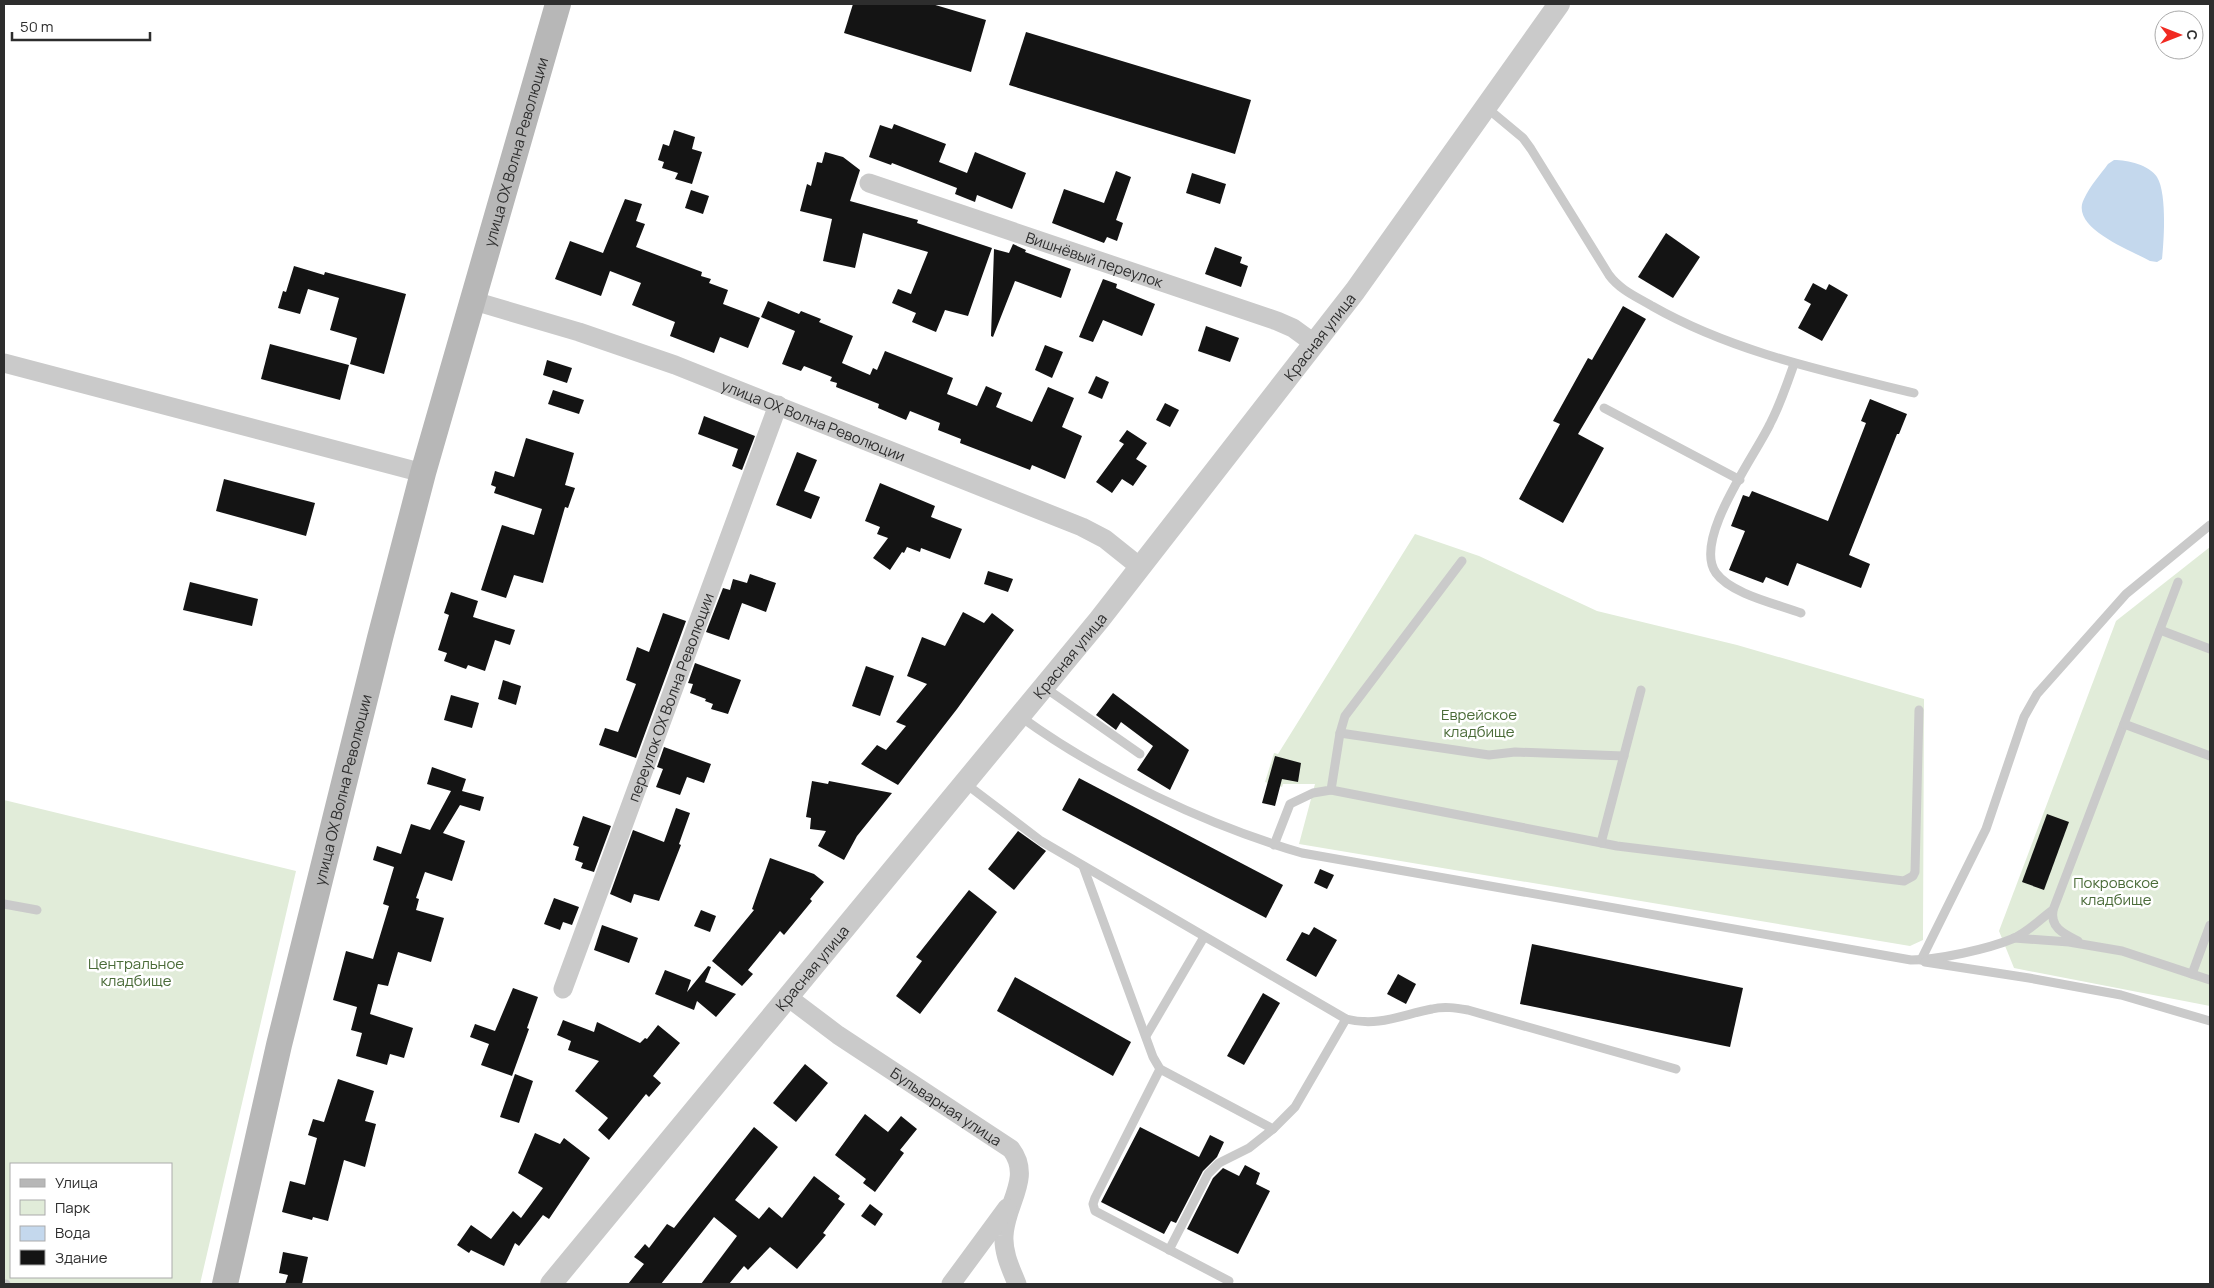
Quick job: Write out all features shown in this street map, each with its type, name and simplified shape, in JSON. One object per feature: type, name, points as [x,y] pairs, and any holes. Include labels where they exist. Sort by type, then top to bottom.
[{"type":"main road","name":"улица ОХ Волна Революции","points":[[225,1284],[278,1045],[336,806],[423,473],[558,4]]},
{"type":"street","name":"Красная улица","points":[[551,1284],[966,784],[1140,567],[1355,291],[1559,4]]},
{"type":"street","name":"Вишнёвый переулок","points":[[869,183],[1277,321],[1293,328],[1314,344]]},
{"type":"street","name":"улица ОХ Волна Революции","points":[[474,301],[618,345],[778,405],[926,467],[1082,527],[1105,540],[1140,567]]},
{"type":"street","points":[[4,363],[423,473]]},
{"type":"street","name":"переулок ОХ Волна Революции","points":[[563,990],[778,405]]},
{"type":"street","name":"Бульварная улица","points":[[789,998],[838,1036],[1011,1148],[1018,1158],[1021,1177],[1010,1203],[1005,1222],[1004,1249],[1017,1284]]},
{"type":"street","points":[[951,1284],[1010,1203]]},
{"type":"lane","points":[[1485,106],[1513,129],[1531,148],[1609,275],[1618,285],[1692,328],[1794,364],[1914,392]]},
{"type":"lane","points":[[1794,364],[1770,425],[1716,527],[1710,545],[1711,559],[1715,572],[1724,581],[1738,590],[1801,613]]},
{"type":"lane","points":[[1604,408],[1740,480]]},
{"type":"lane","points":[[1921,960],[1986,829],[2024,717],[2037,694],[2126,594],[2210,525]]},
{"type":"lane","points":[[1331,790],[1340,733],[1345,716],[1462,561]]},
{"type":"lane","points":[[2084,944],[2056,927],[2053,922],[2053,910],[2178,582]]},
{"type":"lane","points":[[2160,630],[2210,649]]},
{"type":"lane","points":[[1044,687],[1140,754]]},
{"type":"lane","points":[[1601,843],[1640,690]]},
{"type":"lane","points":[[1274,845],[1290,804],[1313,793],[1331,790],[1601,843],[1780,864],[1897,881],[1908,880],[1915,872],[1918,710]]},
{"type":"lane","points":[[1021,716],[1096,764],[1166,800],[1217,824],[1274,845],[1338,861],[2121,995],[2210,1022]]},
{"type":"lane","points":[[2124,724],[2210,756]]},
{"type":"lane","points":[[1340,733],[1489,755],[1515,752],[1624,756]]},
{"type":"lane","points":[[966,784],[1041,841],[1346,1019],[1362,1023],[1378,1022],[1434,1008],[1468,1010],[1676,1069]]},
{"type":"lane","points":[[1083,866],[1160,1069],[1273,1129]]},
{"type":"lane","points":[[4,904],[37,910]]},
{"type":"lane","points":[[1911,960],[1921,960],[1990,946],[2014,938],[2053,910]]},
{"type":"lane","points":[[2192,974],[2210,925]]},
{"type":"lane","points":[[1146,1036],[1204,937]]},
{"type":"lane","points":[[2014,938],[2084,944],[2122,951],[2210,980]]},
{"type":"lane","points":[[1168,1250],[1208,1174],[1219,1163],[1249,1148],[1273,1129],[1295,1107],[1346,1019]]},
{"type":"lane","points":[[1160,1069],[1093,1204],[1095,1211],[1229,1281]]},
{"type":"green space","name":"Еврейское кладбище","points":[[1415,534],[1479,556],[1597,611],[1737,645],[1924,699],[1923,940],[1910,946],[1299,844],[1315,784],[1283,784],[1282,787],[1265,782],[1274,753],[1278,754]]},
{"type":"green space","name":"Покровское кладбище","points":[[2210,547],[2210,1006],[2014,968],[1999,931],[2116,621]]},
{"type":"green space","name":"Центральное кладбище","points":[[4,800],[296,871],[200,1284],[4,1284]]},
{"type":"water","points":[[2114,160],[2132,162],[2144,166],[2157,177],[2160,184],[2164,217],[2162,259],[2157,262],[2150,261],[2104,237],[2085,219],[2082,210],[2084,199],[2108,164]]},
{"type":"building","points":[[853,4],[932,4],[986,20],[971,72],[844,33]]},
{"type":"building","points":[[1026,32],[1251,100],[1235,154],[1009,85]]},
{"type":"building","points":[[894,124],[946,144],[939,162],[967,173],[975,152],[1026,173],[1012,209],[977,195],[975,202],[955,194],[957,188],[892,163],[891,165],[869,157],[880,125],[892,129]]},
{"type":"building","points":[[674,130],[695,137],[692,149],[702,152],[692,184],[675,179],[678,173],[662,168],[664,162],[658,160],[663,144],[669,146]]},
{"type":"building","points":[[825,152],[843,157],[860,170],[850,201],[918,220],[917,223],[992,248],[968,316],[945,310],[936,332],[912,322],[916,313],[892,303],[898,289],[911,294],[928,252],[863,233],[855,268],[823,261],[832,219],[800,211],[807,184],[811,186],[817,162],[822,163]]},
{"type":"building","points":[[1116,171],[1131,177],[1116,220],[1123,223],[1117,241],[1107,237],[1104,243],[1052,223],[1064,189],[1104,203]]},
{"type":"building","points":[[1192,173],[1226,184],[1220,204],[1186,193]]},
{"type":"building","points":[[691,190],[709,196],[703,214],[685,208]]},
{"type":"building","points":[[625,199],[642,204],[636,221],[645,224],[636,247],[702,272],[701,276],[711,279],[709,283],[728,290],[723,304],[760,318],[748,348],[720,337],[714,353],[670,336],[675,322],[632,305],[641,283],[610,271],[601,296],[555,279],[570,241],[603,253]]},
{"type":"building","points":[[1666,233],[1700,257],[1673,298],[1638,277]]},
{"type":"building","points":[[1013,244],[1026,250],[1025,252],[1071,269],[1061,298],[1015,281],[993,337],[991,336],[994,249],[1009,253]]},
{"type":"building","points":[[1215,247],[1242,257],[1240,263],[1248,266],[1241,287],[1205,274]]},
{"type":"building","points":[[294,266],[324,275],[325,272],[406,294],[384,374],[350,364],[357,338],[330,330],[339,298],[308,289],[300,314],[278,308],[283,291],[286,292]]},
{"type":"building","points":[[1103,279],[1117,284],[1116,288],[1155,304],[1142,336],[1103,320],[1093,342],[1079,337]]},
{"type":"building","points":[[1813,283],[1826,290],[1829,284],[1848,295],[1822,341],[1798,328],[1811,304],[1804,300]]},
{"type":"building","points":[[768,301],[799,314],[801,311],[821,319],[819,322],[853,336],[842,363],[870,375],[873,368],[877,370],[885,351],[953,378],[947,394],[977,406],[986,386],[1002,393],[996,407],[1032,422],[1048,387],[1074,398],[1062,427],[1082,436],[1065,479],[1032,465],[1030,470],[960,443],[961,439],[938,430],[940,423],[910,411],[906,420],[878,408],[879,404],[836,387],[837,383],[830,381],[832,377],[804,366],[801,371],[782,364],[795,331],[761,317]]},
{"type":"building","points":[[1623,306],[1646,319],[1578,434],[1604,448],[1563,523],[1519,499],[1560,424],[1553,421],[1588,358],[1592,360]]},
{"type":"building","points":[[1206,326],[1239,338],[1230,362],[1198,351]]},
{"type":"building","points":[[270,344],[349,365],[340,400],[261,379]]},
{"type":"building","points":[[1045,345],[1063,352],[1052,378],[1035,370]]},
{"type":"building","points":[[547,360],[572,368],[567,383],[543,375]]},
{"type":"building","points":[[1096,376],[1109,382],[1102,399],[1088,393]]},
{"type":"building","points":[[553,390],[584,400],[579,414],[548,404]]},
{"type":"building","points":[[1870,399],[1907,414],[1899,434],[1897,434],[1849,555],[1870,564],[1861,588],[1797,563],[1788,586],[1766,577],[1763,583],[1729,570],[1745,531],[1731,526],[1743,495],[1749,497],[1752,491],[1828,521],[1866,423],[1861,421]]},
{"type":"building","points":[[1165,403],[1179,410],[1170,427],[1156,420]]},
{"type":"building","points":[[704,416],[755,436],[742,470],[732,466],[738,449],[698,434]]},
{"type":"building","points":[[1127,430],[1147,443],[1136,459],[1147,466],[1133,486],[1122,479],[1112,493],[1096,482],[1124,444],[1119,441]]},
{"type":"building","points":[[526,438],[574,453],[565,485],[575,488],[568,508],[565,507],[543,583],[514,575],[506,598],[481,590],[502,525],[534,535],[542,509],[494,493],[496,487],[491,485],[495,471],[514,477]]},
{"type":"building","points":[[797,452],[817,460],[804,491],[820,497],[811,519],[776,505]]},
{"type":"building","points":[[224,479],[315,503],[306,536],[216,511]]},
{"type":"building","points":[[880,483],[935,506],[931,517],[962,529],[950,559],[921,548],[920,552],[907,547],[890,570],[873,558],[888,538],[877,534],[880,527],[865,521]]},
{"type":"building","points":[[988,571],[1013,579],[1008,592],[984,584]]},
{"type":"building","points":[[750,574],[776,583],[766,612],[742,603],[729,640],[706,632],[723,588],[730,590],[733,579],[747,583]]},
{"type":"building","points":[[190,582],[258,599],[252,626],[183,610]]},
{"type":"building","points":[[451,592],[478,601],[473,617],[515,630],[510,645],[495,640],[485,671],[468,665],[466,669],[444,661],[447,653],[438,650],[449,615],[444,613]]},
{"type":"building","points":[[963,612],[984,623],[992,613],[1014,630],[957,709],[898,785],[861,764],[877,745],[886,750],[906,726],[896,722],[927,684],[907,676],[922,637],[945,646]]},
{"type":"building","points":[[663,613],[686,621],[636,758],[599,745],[605,728],[618,732],[636,684],[626,680],[637,647],[649,652]]},
{"type":"building","points":[[695,663],[741,680],[728,714],[711,709],[713,704],[690,693],[693,684],[688,683]]},
{"type":"building","points":[[866,666],[894,676],[880,716],[852,706]]},
{"type":"building","points":[[503,680],[521,686],[516,705],[498,699]]},
{"type":"building","points":[[1113,693],[1189,750],[1170,790],[1137,770],[1153,746],[1121,722],[1116,730],[1096,715]]},
{"type":"building","points":[[451,695],[479,703],[472,728],[444,720]]},
{"type":"building","points":[[664,747],[711,764],[704,783],[687,777],[680,795],[656,787],[663,769],[657,767]]},
{"type":"building","points":[[1275,756],[1301,763],[1298,782],[1282,779],[1275,806],[1262,803]]},
{"type":"building","points":[[432,767],[466,779],[462,791],[484,797],[480,811],[460,805],[443,833],[465,841],[452,881],[425,872],[416,898],[419,899],[416,910],[444,918],[431,962],[398,952],[388,986],[378,984],[370,1014],[413,1028],[404,1058],[390,1054],[387,1065],[356,1056],[362,1033],[351,1030],[357,1007],[333,1000],[346,951],[373,959],[389,906],[383,904],[394,867],[373,860],[377,846],[401,854],[411,824],[430,830],[451,791],[427,784]]},
{"type":"building","points":[[1079,778],[1283,885],[1266,918],[1062,810]]},
{"type":"building","points":[[812,781],[828,784],[829,781],[892,793],[857,836],[844,860],[818,846],[826,831],[810,829],[811,818],[806,817]]},
{"type":"building","points":[[676,808],[690,813],[679,844],[681,845],[659,901],[634,894],[631,903],[610,894],[633,830],[664,842]]},
{"type":"building","points":[[2047,814],[2069,822],[2044,890],[2022,882]]},
{"type":"building","points":[[583,816],[611,826],[594,872],[581,868],[583,863],[575,860],[579,847],[573,845]]},
{"type":"building","points":[[1018,831],[1046,851],[1014,890],[988,869]]},
{"type":"building","points":[[770,858],[814,874],[824,882],[810,899],[812,901],[784,935],[780,931],[748,970],[753,974],[742,986],[712,961],[754,910],[752,909]]},
{"type":"building","points":[[1320,869],[1334,875],[1327,889],[1314,883]]},
{"type":"building","points":[[969,890],[997,912],[920,1014],[896,996],[922,961],[916,957]]},
{"type":"building","points":[[554,898],[579,907],[572,925],[563,922],[560,930],[544,924]]},
{"type":"building","points":[[701,910],[716,916],[710,932],[694,926]]},
{"type":"building","points":[[602,925],[638,938],[629,963],[594,950]]},
{"type":"building","points":[[1314,927],[1337,940],[1316,977],[1286,960],[1302,932],[1309,935]]},
{"type":"building","points":[[1532,944],[1743,988],[1730,1047],[1520,1004]]},
{"type":"building","points":[[708,966],[711,967],[705,982],[736,994],[716,1017],[697,1001],[694,1010],[655,994],[665,970],[691,980],[687,992]]},
{"type":"building","points":[[1398,974],[1416,984],[1406,1004],[1387,994]]},
{"type":"building","points":[[1015,977],[1131,1042],[1113,1076],[997,1011]]},
{"type":"building","points":[[513,988],[538,997],[512,1076],[481,1065],[489,1044],[470,1037],[475,1024],[495,1031]]},
{"type":"building","points":[[1263,993],[1280,1003],[1244,1065],[1227,1056]]},
{"type":"building","points":[[563,1020],[594,1032],[597,1022],[640,1043],[645,1038],[647,1039],[658,1025],[680,1043],[653,1076],[661,1083],[649,1097],[646,1094],[609,1140],[598,1130],[608,1118],[575,1091],[599,1061],[568,1050],[571,1041],[557,1035]]},
{"type":"building","points":[[805,1064],[828,1083],[796,1122],[773,1103]]},
{"type":"building","points":[[515,1074],[533,1081],[519,1123],[500,1117]]},
{"type":"building","points":[[338,1079],[374,1091],[365,1121],[376,1124],[365,1167],[344,1160],[328,1221],[313,1217],[312,1220],[282,1212],[290,1181],[305,1185],[317,1138],[308,1135],[313,1119],[324,1122]]},
{"type":"building","points":[[865,1114],[888,1132],[901,1116],[917,1129],[900,1150],[904,1153],[875,1192],[863,1183],[866,1179],[835,1155]]},
{"type":"building","points":[[754,1127],[778,1147],[735,1200],[759,1219],[769,1207],[782,1218],[814,1176],[840,1196],[838,1199],[845,1204],[823,1233],[826,1235],[797,1269],[770,1247],[748,1270],[744,1266],[729,1284],[701,1284],[737,1236],[714,1217],[661,1284],[628,1284],[644,1264],[634,1257],[645,1244],[649,1248],[667,1224],[674,1228]]},
{"type":"building","points":[[1140,1127],[1199,1157],[1210,1135],[1224,1142],[1217,1157],[1203,1171],[1176,1223],[1171,1221],[1164,1234],[1101,1202]]},
{"type":"building","points":[[535,1133],[560,1144],[564,1138],[590,1158],[549,1219],[543,1215],[519,1246],[515,1243],[504,1266],[471,1250],[469,1253],[457,1245],[471,1225],[491,1239],[513,1211],[521,1218],[543,1188],[518,1173]]},
{"type":"building","points":[[1245,1165],[1260,1173],[1256,1184],[1270,1191],[1238,1254],[1187,1229],[1213,1178],[1223,1168],[1239,1176]]},
{"type":"building","points":[[870,1204],[883,1214],[875,1226],[861,1216]]},
{"type":"building","points":[[283,1252],[308,1257],[302,1284],[285,1284],[288,1275],[279,1273]]}]
